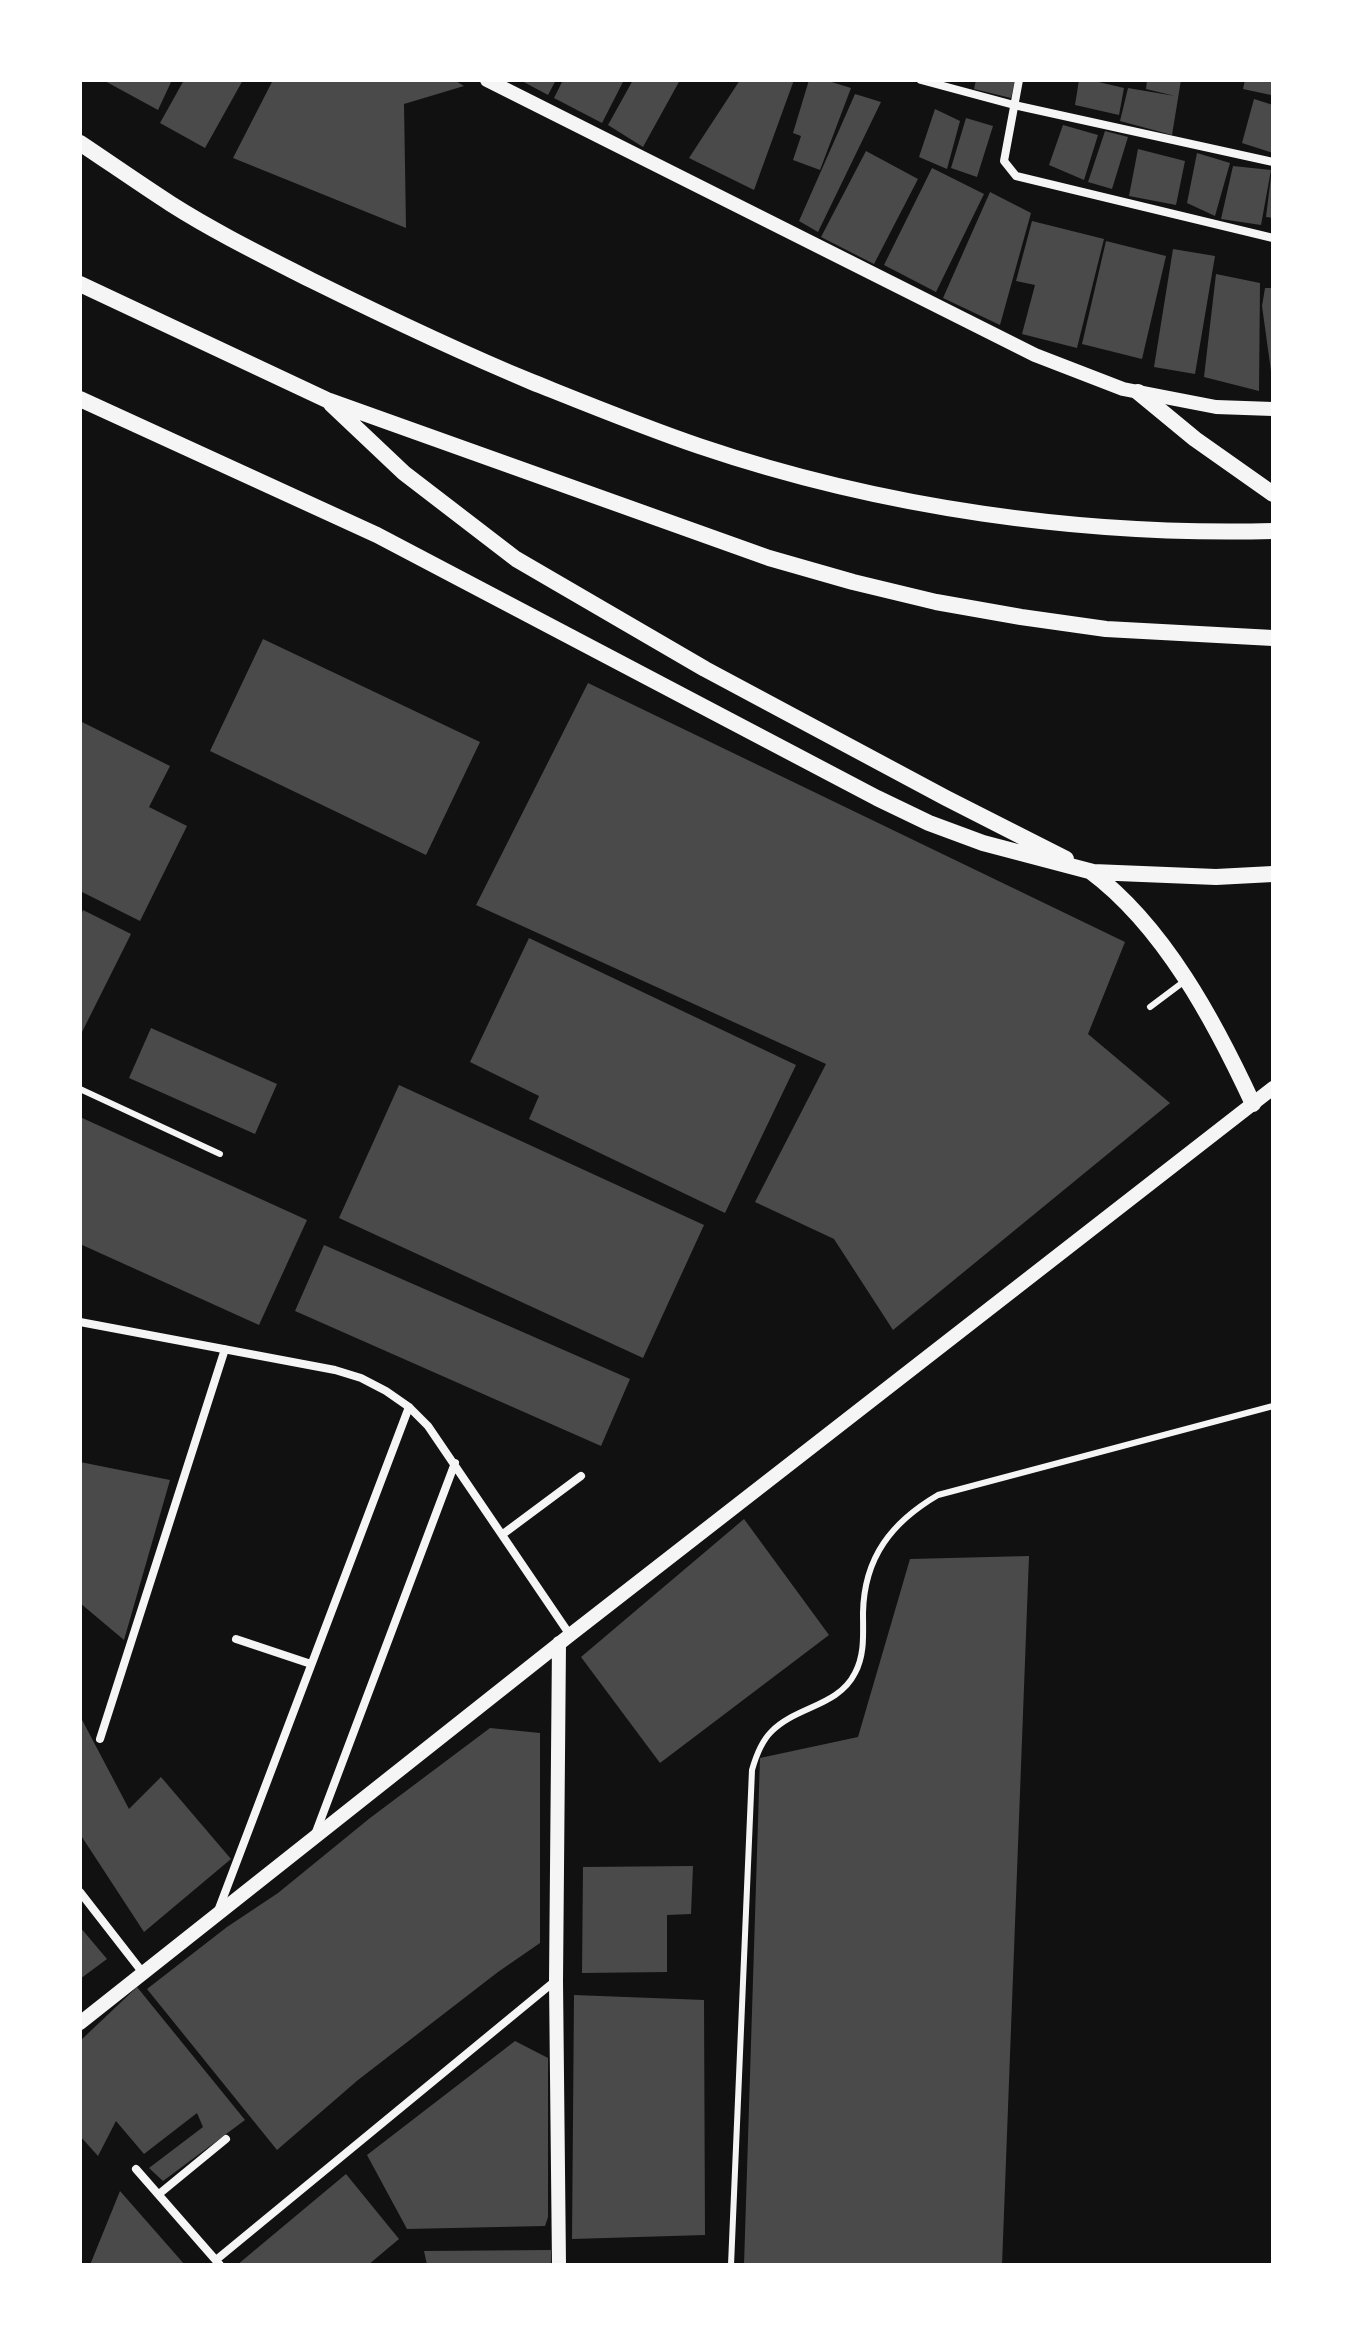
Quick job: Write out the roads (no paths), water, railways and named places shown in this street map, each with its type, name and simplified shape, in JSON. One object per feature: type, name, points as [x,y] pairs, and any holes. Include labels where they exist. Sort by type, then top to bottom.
[{"type":"main road","points":[[80,143],[172,205],[380,315],[487,363],[701,447],[810,478],[921,503],[1019,518],[1145,529],[1273,531]]},
{"type":"main road","points":[[80,284],[327,400],[769,558],[936,602],[1092,627],[1273,638]]},
{"type":"main road","points":[[1138,392],[1195,439],[1273,494]]},
{"type":"main road","points":[[80,399],[377,535],[916,817],[983,843],[1093,872],[1216,877],[1273,874]]},
{"type":"main road","points":[[327,400],[404,473],[516,559],[705,669],[946,798],[1093,872],[1128,905],[1186,980],[1218,1033],[1253,1104]]},
{"type":"street","points":[[487,80],[1035,355],[1123,389],[1216,407],[1273,409]]},
{"type":"street","points":[[921,80],[1014,105],[1273,162]]},
{"type":"street","points":[[1019,80],[1004,161],[1016,176],[1273,238]]},
{"type":"street","points":[[80,2023],[565,1639],[1273,1088]]},
{"type":"street","points":[[80,1322],[361,1378],[409,1407],[428,1426],[503,1534],[565,1639],[556,1981],[559,2265]]},
{"type":"street","points":[[100,1739],[225,1349]]},
{"type":"street","points":[[216,1915],[409,1407]]},
{"type":"street","points":[[314,1838],[455,1463]]},
{"type":"street","points":[[503,1534],[581,1476]]},
{"type":"street","points":[[236,1639],[311,1664]]},
{"type":"street","points":[[80,1892],[143,1973]]},
{"type":"street","points":[[136,2169],[218,2262],[556,1981]]},
{"type":"street","points":[[159,2194],[226,2139]]},
{"type":"lane","points":[[1150,1007],[1186,980]]},
{"type":"lane","points":[[80,1089],[220,1154]]},
{"type":"lane","points":[[731,2265],[752,1770],[759,1749],[771,1732],[788,1718],[826,1702],[842,1691],[854,1676],[861,1657],[867,1580],[877,1553],[893,1529],[913,1509],[938,1495],[1273,1406]]}]
